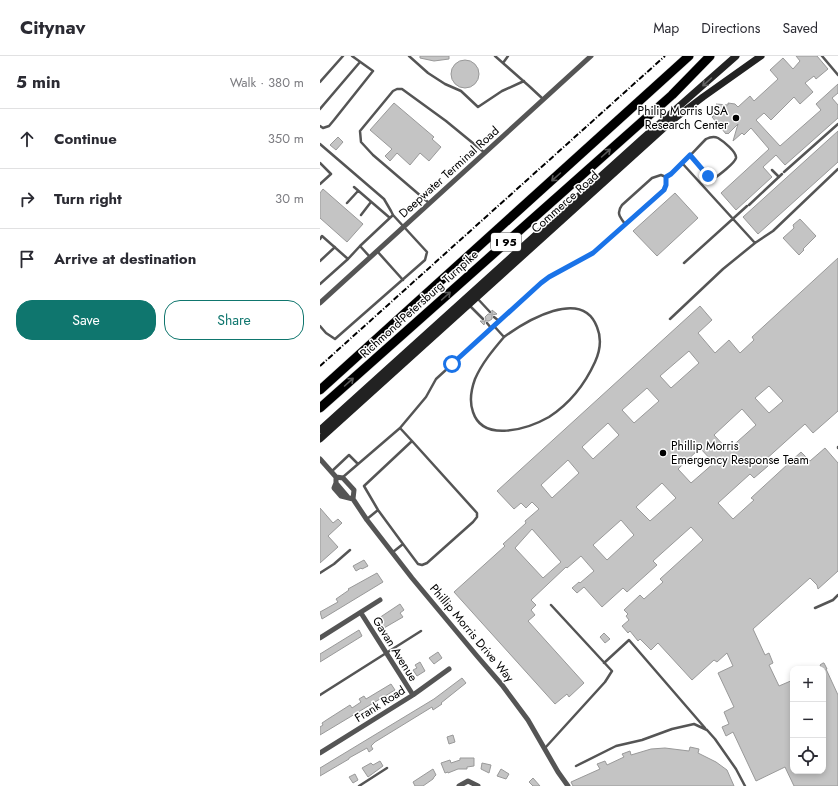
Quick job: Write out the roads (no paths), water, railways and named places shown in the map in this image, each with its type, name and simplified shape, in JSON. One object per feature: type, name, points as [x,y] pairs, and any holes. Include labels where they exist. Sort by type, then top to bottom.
[{"type":"highway","points":[[620,119],[680,56]]},
{"type":"highway","name":"Richmond-Petersburg Turnpike","points":[[320,390],[689,56]]},
{"type":"highway","name":"Richmond-Petersburg Turnpike","points":[[320,408],[672,95],[710,56]]},
{"type":"main road","name":"Commerce Road","points":[[475,296],[643,138],[736,56]]},
{"type":"main road","name":"Commerce Road","points":[[320,430],[475,296],[674,119],[703,96],[761,56]]},
{"type":"main road","name":"Commerce Road","points":[[320,439],[467,302]]},
{"type":"street","name":"Deepwater Terminal Road","points":[[320,303],[591,56]]},
{"type":"street","name":"Phillip Morris Drive Way","points":[[320,459],[331,472],[347,496],[353,499],[367,520],[393,553],[502,685],[528,720],[568,786]]},
{"type":"street","name":"Phillip Morris Drive Way","points":[[343,478],[354,490],[353,499]]},
{"type":"street","points":[[336,480],[343,478]]},
{"type":"street","points":[[320,638],[380,600]]},
{"type":"street","name":"Gavan Avenue","points":[[361,613],[413,695]]},
{"type":"street","name":"Frank Road","points":[[320,753],[413,695],[449,669]]},
{"type":"street","points":[[460,786],[468,781],[478,786]]},
{"type":"lane","points":[[320,82],[343,56]]},
{"type":"lane","points":[[320,126],[323,128],[329,126],[373,71],[352,56]]},
{"type":"lane","points":[[409,56],[428,73],[445,84],[461,91],[478,107],[502,91],[524,81]]},
{"type":"lane","points":[[495,56],[543,100]]},
{"type":"lane","points":[[503,63],[508,56]]},
{"type":"lane","points":[[822,56],[838,75]]},
{"type":"lane","points":[[320,109],[360,62]]},
{"type":"lane","points":[[430,203],[373,155],[361,142],[360,131],[392,92],[397,89],[402,90],[446,121],[485,153]]},
{"type":"lane","points":[[684,263],[838,124]]},
{"type":"lane","points":[[343,478],[400,428],[426,397],[436,379],[541,283],[593,253],[664,190],[666,185],[666,177],[682,163],[690,155],[710,137],[717,137],[736,153],[735,161],[713,179],[708,176],[690,155]]},
{"type":"lane","points":[[320,144],[384,199],[393,215],[427,252],[425,260],[335,339],[326,334],[320,326]]},
{"type":"lane","points":[[320,163],[331,174],[320,184]]},
{"type":"lane","points":[[682,163],[755,243]]},
{"type":"lane","points":[[670,319],[697,293],[755,243],[773,231],[838,169]]},
{"type":"lane","points":[[772,170],[779,177]]},
{"type":"lane","points":[[625,224],[619,215],[619,209],[622,205],[652,178],[662,175],[666,177]]},
{"type":"lane","points":[[354,187],[390,218]]},
{"type":"lane","points":[[347,203],[358,191]]},
{"type":"lane","points":[[361,215],[372,202]]},
{"type":"lane","points":[[320,284],[393,215]]},
{"type":"lane","points":[[320,239],[322,236],[348,259]]},
{"type":"lane","points":[[360,246],[370,257]]},
{"type":"lane","points":[[320,260],[335,247]]},
{"type":"lane","points":[[377,251],[403,280]]},
{"type":"lane","points":[[475,296],[490,312]]},
{"type":"lane","points":[[467,302],[482,319]]},
{"type":"lane","points":[[563,308],[577,309],[588,313],[595,322],[599,333],[600,344],[597,358],[590,372],[579,389],[565,404],[549,416],[533,425],[520,429],[502,431],[491,430],[480,424],[474,417],[470,397],[475,379],[482,364],[504,337],[518,327],[545,313],[563,308]]},
{"type":"lane","points":[[494,317],[499,321]]},
{"type":"lane","points":[[487,323],[504,337]]},
{"type":"lane","points":[[400,428],[412,441],[477,513],[477,517],[472,522],[427,563],[422,565],[418,564],[378,510],[364,486],[412,441]]},
{"type":"lane","points":[[331,472],[349,455],[358,464]]},
{"type":"lane","points":[[367,520],[378,510]]},
{"type":"lane","points":[[393,553],[403,544]]},
{"type":"lane","points":[[320,573],[334,564],[350,550]]},
{"type":"lane","points":[[815,608],[833,600],[838,595]]},
{"type":"lane","points":[[545,749],[605,682],[612,671],[550,606]]},
{"type":"lane","points":[[320,695],[422,631]]},
{"type":"lane","points":[[604,663],[629,640],[707,730],[725,753],[745,786]]},
{"type":"lane","points":[[576,766],[616,746],[642,740],[672,729],[694,724],[707,730]]},
{"type":"lane","points":[[359,786],[387,768]]},
{"type":"railway","points":[[320,366],[665,56]]},
{"type":"place","name":"Philip Morris USA Research Center","points":[[736,118]]},
{"type":"place","name":"Phillip Morris Emergency Response Team","points":[[663,453]]}]
